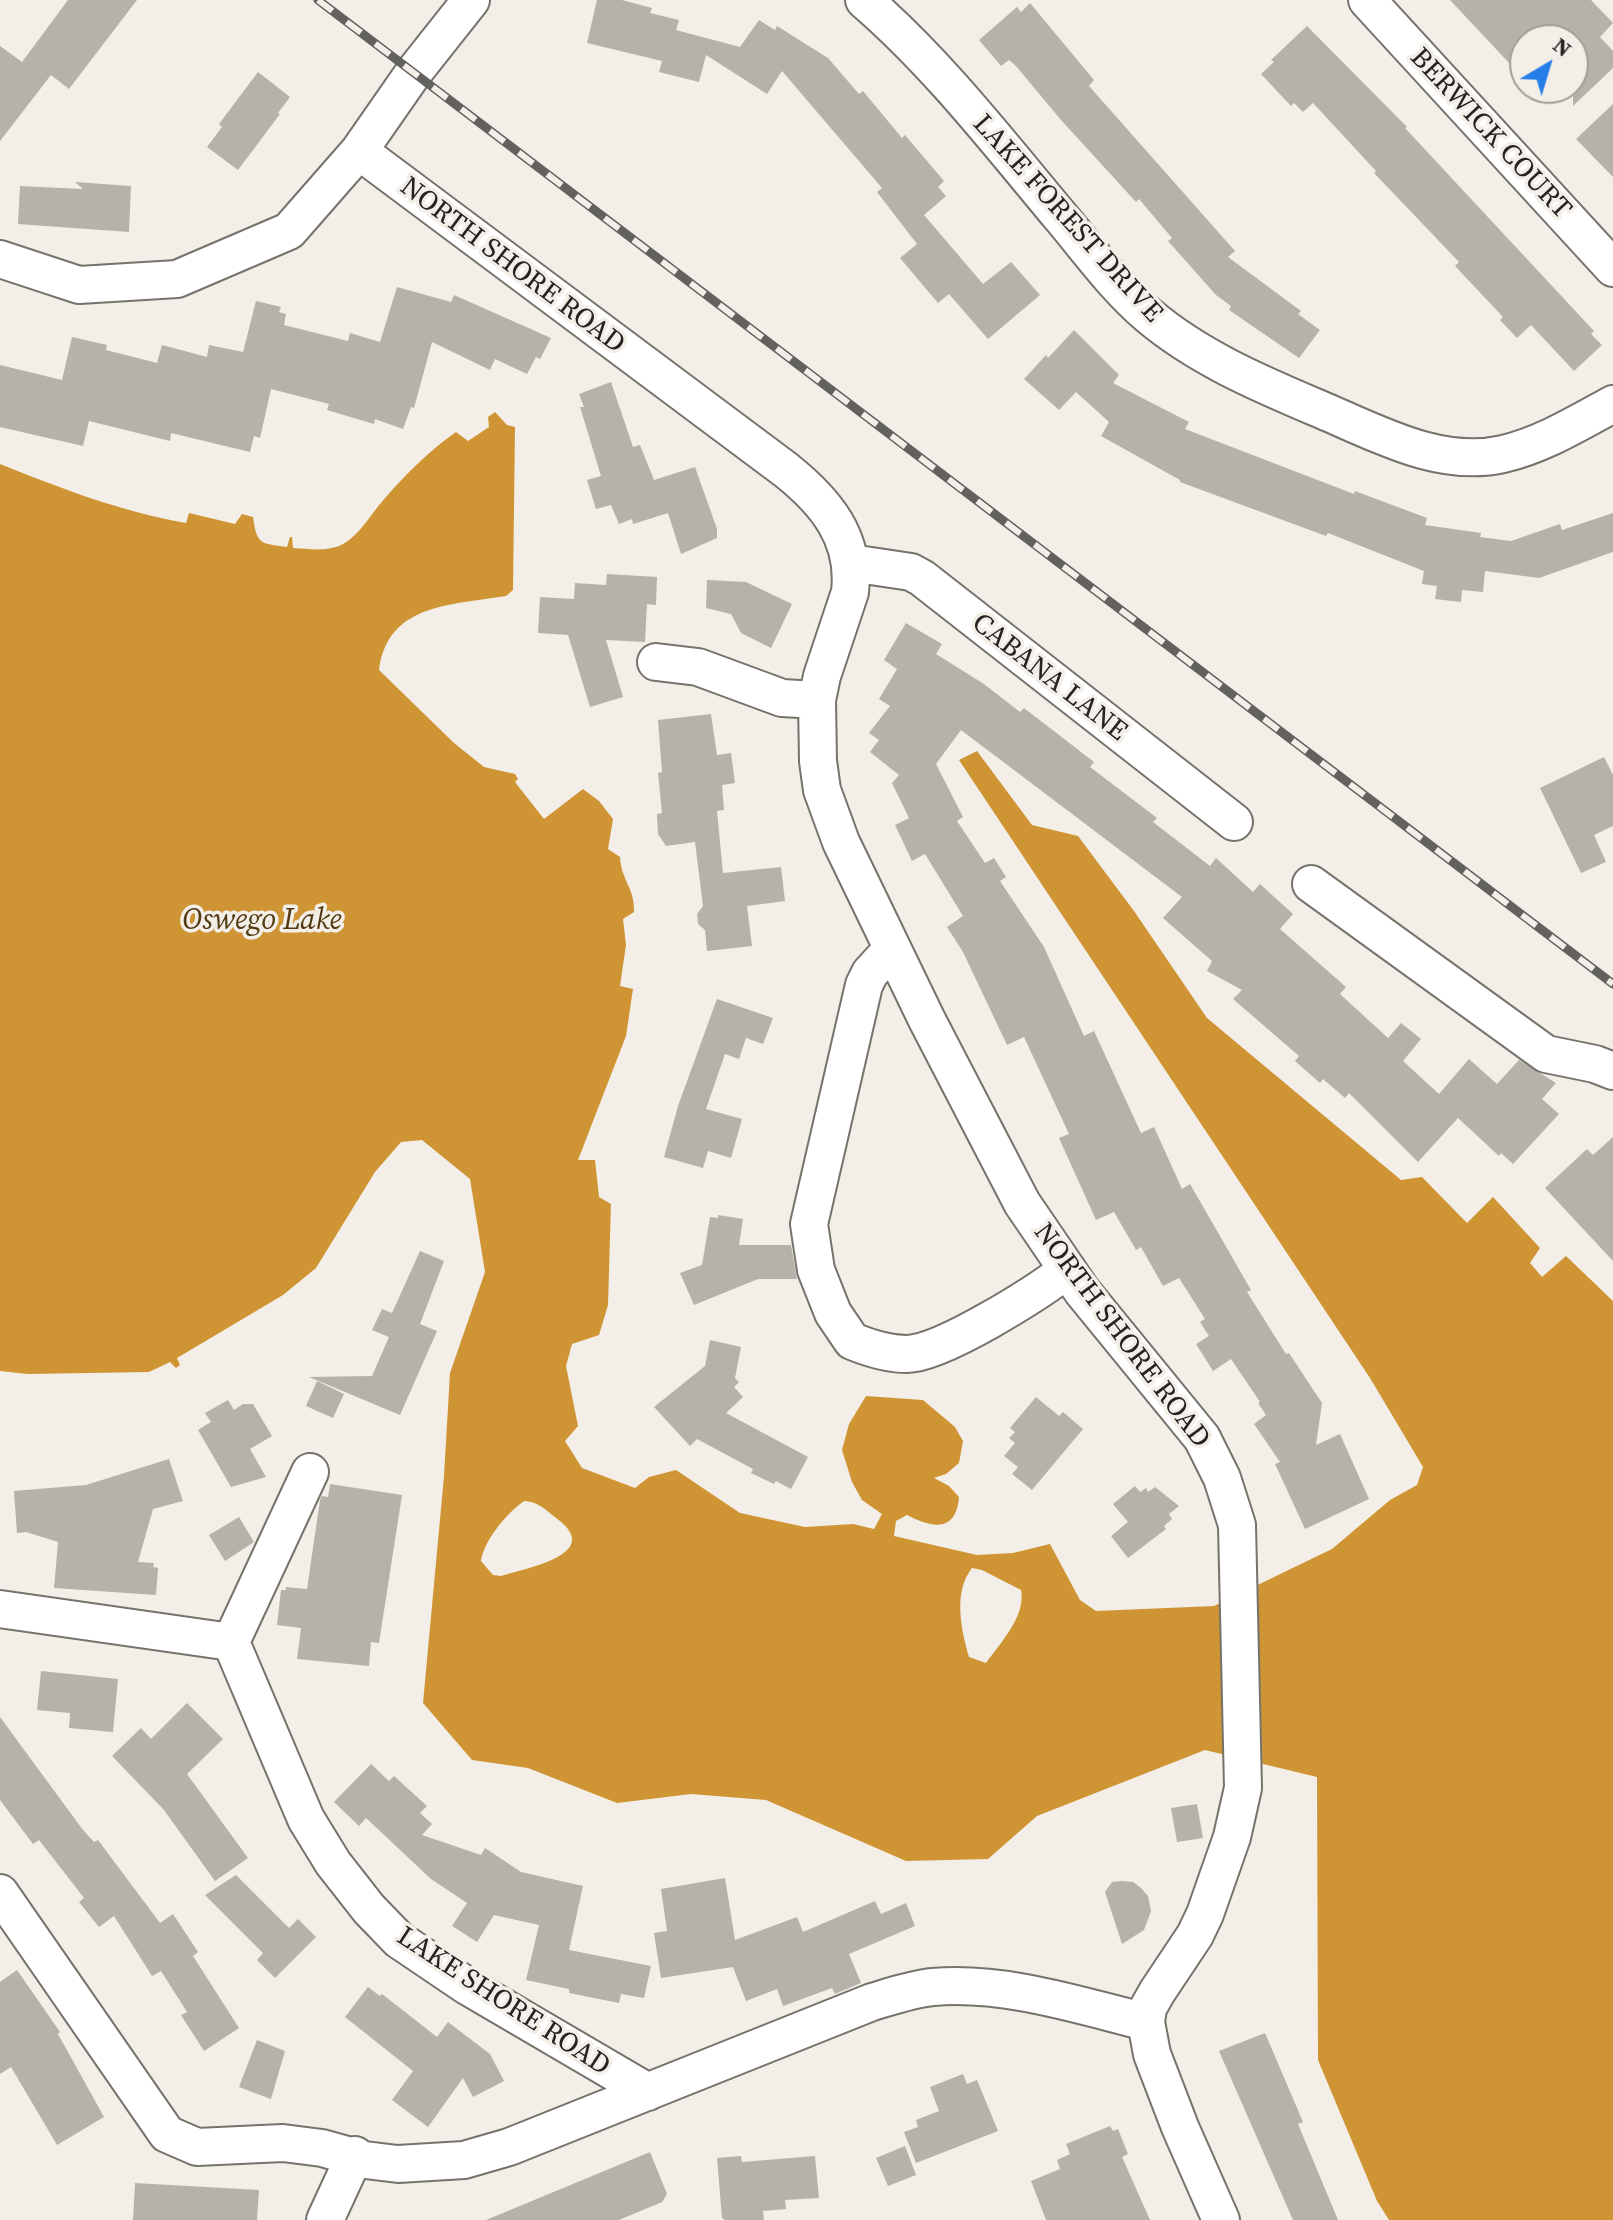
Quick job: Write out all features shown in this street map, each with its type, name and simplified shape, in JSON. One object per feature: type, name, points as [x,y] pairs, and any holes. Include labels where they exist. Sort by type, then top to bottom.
[{"type":"street","points":[[0,259],[79,285],[177,279],[289,231],[359,151],[471,0]]},
{"type":"street","name":"LAKE FOREST DRIVE","points":[[864,0],[920,54],[1126,294],[1167,330],[1216,361],[1259,383],[1398,442],[1453,456],[1500,455],[1522,448],[1574,426],[1613,404]]},
{"type":"street","name":"BERWICK COURT","points":[[1367,0],[1613,268]]},
{"type":"street","name":"NORTH SHORE ROAD","points":[[359,151],[805,485],[818,497],[840,528],[851,563],[850,592],[817,700],[822,790],[841,842],[1022,1203],[1067,1270],[1188,1419],[1212,1457],[1227,1490],[1237,1525],[1244,1768],[1237,1817],[1205,1914],[1148,2008],[1146,2022]]},
{"type":"street","name":"CABANA LANE","points":[[851,563],[911,572],[922,578],[1234,822]]},
{"type":"street","points":[[656,662],[698,667],[782,698],[817,700]]},
{"type":"street","points":[[1311,884],[1546,1054],[1613,1071]]},
{"type":"street","points":[[892,949],[870,973],[864,985],[809,1224],[816,1270],[833,1313],[852,1341],[888,1352],[910,1354],[961,1334],[1037,1292],[1067,1270]]},
{"type":"street","points":[[0,1609],[231,1642],[310,1472]]},
{"type":"street","name":"LAKE SHORE ROAD","points":[[231,1642],[306,1819],[333,1863],[369,1909],[399,1940],[467,1986],[648,2092]]},
{"type":"street","name":"LAKE SHORE ROAD","points":[[0,1893],[167,2134],[197,2147],[283,2143],[398,2164],[464,2160],[509,2147],[872,2002],[932,1987],[978,1987],[1036,1996],[1146,2022]]},
{"type":"street","points":[[1146,2022],[1152,2054],[1221,2220]]},
{"type":"street","points":[[325,2220],[355,2155]]},
{"type":"water","name":"Oswego Lake","points":[[495,412],[507,425],[515,427],[513,590],[506,596],[426,611],[409,620],[395,631],[385,648],[379,670],[454,743],[484,767],[515,774],[518,779],[515,782],[544,819],[583,789],[599,801],[613,819],[608,849],[620,857],[634,904],[634,912],[623,919],[626,945],[620,986],[633,989],[626,1036],[578,1160],[595,1160],[599,1197],[611,1204],[608,1305],[599,1335],[572,1344],[566,1366],[578,1426],[565,1441],[582,1468],[635,1488],[649,1477],[676,1470],[740,1513],[805,1527],[853,1524],[874,1529],[882,1514],[862,1500],[852,1482],[842,1450],[849,1424],[866,1396],[923,1400],[955,1427],[963,1441],[959,1463],[946,1474],[934,1478],[949,1486],[959,1497],[957,1509],[948,1522],[934,1525],[907,1515],[896,1521],[894,1536],[977,1555],[1013,1553],[1050,1544],[1080,1600],[1096,1611],[1214,1606],[1332,1549],[1390,1500],[1417,1485],[1423,1467],[1370,1378],[959,760],[977,751],[1032,825],[1078,836],[1207,1018],[1401,1180],[1422,1177],[1467,1223],[1493,1197],[1540,1248],[1530,1263],[1542,1277],[1566,1256],[1613,1301],[1613,2220],[1389,2220],[1377,2201],[1318,2060],[1317,1777],[1205,1750],[1037,1816],[988,1859],[906,1861],[766,1800],[691,1794],[617,1803],[528,1768],[472,1760],[423,1703],[444,1476],[450,1373],[485,1272],[470,1179],[422,1140],[401,1142],[375,1172],[316,1268],[283,1295],[177,1358],[180,1365],[176,1368],[170,1362],[149,1372],[28,1374],[0,1371],[0,464],[138,513],[186,523],[189,513],[235,524],[242,514],[253,517],[258,538],[265,543],[287,547],[292,537],[293,548],[325,549],[337,547],[355,535],[394,488],[437,447],[456,432],[468,441],[489,427],[488,417]],"holes":[[[524,1501],[537,1504],[556,1518],[569,1530],[572,1541],[557,1558],[501,1576],[493,1575],[481,1561],[483,1553],[497,1528]],[[972,1568],[1021,1590],[1022,1600],[1016,1619],[986,1663],[969,1657],[961,1623],[962,1588]]]},
{"type":"building","points":[[68,0],[137,0],[69,89],[51,75],[0,141],[0,46],[22,62]]},
{"type":"building","points":[[597,0],[622,0],[652,8],[650,13],[679,20],[676,30],[740,47],[759,20],[775,30],[777,26],[828,58],[859,94],[863,91],[902,138],[905,135],[944,181],[938,187],[946,196],[924,215],[983,284],[1011,262],[1040,295],[988,339],[949,294],[938,303],[900,258],[917,244],[877,192],[882,188],[782,71],[767,94],[706,55],[699,82],[659,72],[662,61],[587,43]]},
{"type":"building","points":[[1450,0],[1591,0],[1613,23],[1600,37],[1613,51],[1613,68],[1589,91],[1589,24],[1509,24],[1509,63]]},
{"type":"building","points":[[1030,3],[1094,80],[1089,86],[1235,251],[1228,257],[1301,311],[1298,314],[1320,330],[1299,358],[1229,310],[1231,306],[1216,295],[1168,241],[1172,238],[1139,199],[1136,202],[1016,66],[1009,60],[1001,66],[979,40],[1017,7],[1021,12]]},
{"type":"building","points":[[1307,26],[1407,127],[1594,331],[1591,334],[1602,345],[1574,371],[1531,325],[1517,338],[1500,320],[1503,317],[1455,266],[1459,262],[1374,173],[1376,171],[1313,103],[1303,112],[1294,103],[1291,106],[1261,74],[1274,62],[1271,60]]},
{"type":"building","points":[[258,72],[290,97],[238,170],[207,147],[222,127],[219,124]]},
{"type":"building","points":[[1613,104],[1613,177],[1576,139]]},
{"type":"building","points":[[75,182],[131,186],[129,232],[18,224],[20,186],[83,189]]},
{"type":"building","points":[[397,287],[451,302],[454,295],[551,338],[540,359],[536,357],[527,374],[495,359],[490,370],[432,342],[414,408],[411,407],[403,429],[375,419],[374,424],[327,410],[329,404],[271,389],[260,438],[254,436],[250,452],[171,433],[170,441],[89,421],[83,446],[0,427],[0,365],[62,380],[72,337],[107,345],[106,350],[157,363],[162,345],[207,357],[209,345],[243,352],[256,301],[281,307],[279,312],[286,314],[284,325],[348,341],[350,333],[380,342]]},
{"type":"building","points":[[1074,330],[1119,375],[1113,383],[1189,422],[1185,429],[1354,494],[1355,491],[1427,518],[1425,525],[1481,533],[1480,537],[1511,541],[1560,524],[1562,530],[1613,513],[1613,552],[1539,578],[1485,571],[1483,592],[1462,590],[1461,602],[1435,599],[1437,586],[1422,584],[1424,571],[1328,533],[1326,536],[1180,482],[1101,436],[1109,422],[1076,392],[1059,410],[1024,379]]},
{"type":"building","points":[[611,382],[633,447],[640,445],[654,480],[695,467],[717,529],[717,538],[681,554],[668,513],[633,524],[632,519],[619,524],[611,505],[596,509],[587,480],[601,476],[580,407],[584,407],[579,394]]},
{"type":"building","points":[[607,574],[657,577],[656,605],[647,604],[645,642],[606,640],[623,697],[590,707],[568,635],[538,633],[540,597],[574,599],[575,583],[606,585]]},
{"type":"building","points":[[707,580],[746,582],[792,604],[771,648],[741,633],[731,614],[706,608]]},
{"type":"building","points":[[906,623],[942,644],[936,654],[984,684],[1020,712],[1024,708],[1094,762],[1090,767],[1157,818],[1153,822],[1210,866],[1216,858],[1253,892],[1260,884],[1293,914],[1280,929],[1346,987],[1340,994],[1388,1038],[1401,1023],[1421,1039],[1403,1061],[1439,1094],[1469,1059],[1497,1084],[1519,1060],[1556,1083],[1542,1099],[1559,1114],[1513,1164],[1501,1153],[1499,1156],[1458,1118],[1418,1162],[1349,1093],[1345,1098],[1323,1079],[1320,1083],[1295,1061],[1299,1056],[1233,999],[1242,990],[1207,971],[1212,961],[1163,918],[1182,897],[961,730],[936,764],[963,817],[957,821],[985,863],[994,858],[1006,877],[1000,881],[1044,947],[1084,1036],[1094,1031],[1141,1133],[1154,1127],[1182,1189],[1190,1184],[1251,1290],[1247,1292],[1322,1403],[1316,1445],[1340,1434],[1369,1499],[1305,1529],[1275,1464],[1280,1462],[1254,1424],[1266,1415],[1260,1402],[1231,1359],[1213,1371],[1196,1344],[1209,1336],[1200,1322],[1205,1319],[1179,1278],[1163,1286],[1141,1247],[1136,1250],[1114,1212],[1096,1220],[1059,1138],[1069,1134],[1024,1037],[1007,1045],[963,952],[947,927],[963,916],[925,854],[912,861],[895,825],[909,818],[892,783],[899,775],[870,752],[879,740],[869,733],[890,706],[879,699],[897,669],[884,660]]},
{"type":"building","points":[[711,714],[717,755],[731,753],[735,783],[722,785],[724,810],[717,811],[723,873],[781,867],[785,901],[747,906],[752,946],[707,951],[705,930],[698,924],[697,914],[703,906],[695,842],[666,846],[658,834],[657,814],[662,813],[658,773],[662,772],[658,720]]},
{"type":"building","points":[[1604,757],[1613,775],[1613,826],[1594,835],[1606,862],[1581,873],[1540,788]]},
{"type":"building","points":[[717,999],[773,1018],[763,1044],[746,1038],[739,1059],[725,1054],[706,1109],[742,1119],[731,1158],[708,1151],[703,1168],[664,1157],[678,1106]]},
{"type":"building","points":[[1613,1137],[1613,1261],[1545,1188],[1587,1149],[1593,1155]]},
{"type":"building","points":[[718,1215],[743,1219],[739,1245],[791,1245],[797,1279],[758,1279],[694,1305],[680,1273],[702,1265],[710,1217],[718,1218]]},
{"type":"building","points":[[420,1251],[444,1261],[420,1324],[437,1331],[400,1415],[309,1377],[372,1376],[389,1337],[372,1330],[382,1309],[392,1313]]},
{"type":"building","points":[[710,1340],[741,1347],[735,1378],[739,1382],[734,1387],[743,1397],[726,1413],[808,1457],[791,1489],[751,1473],[753,1469],[697,1439],[690,1446],[654,1407],[705,1366]]},
{"type":"building","points":[[317,1381],[344,1394],[333,1418],[306,1406]]},
{"type":"building","points":[[1036,1397],[1059,1416],[1063,1412],[1083,1429],[1032,1490],[1012,1474],[1018,1467],[1004,1456],[1015,1443],[1009,1438],[1015,1432],[1010,1428]]},
{"type":"building","points":[[228,1400],[234,1410],[243,1404],[253,1404],[272,1436],[250,1449],[266,1477],[231,1487],[198,1430],[211,1422],[205,1413]]},
{"type":"building","points":[[169,1459],[183,1501],[153,1509],[138,1562],[154,1563],[153,1567],[158,1568],[156,1595],[54,1588],[58,1542],[26,1532],[17,1533],[14,1491],[86,1485]]},
{"type":"building","points":[[330,1484],[402,1495],[379,1643],[371,1642],[369,1666],[297,1659],[301,1628],[277,1625],[281,1590],[286,1590],[286,1587],[307,1589],[320,1500],[322,1496],[328,1497]]},
{"type":"building","points":[[1135,1486],[1140,1492],[1146,1488],[1148,1492],[1155,1487],[1179,1506],[1169,1514],[1172,1519],[1164,1526],[1166,1529],[1128,1558],[1111,1536],[1128,1522],[1113,1504]]},
{"type":"building","points":[[239,1517],[254,1542],[225,1561],[209,1535]]},
{"type":"building","points":[[41,1671],[118,1679],[113,1732],[69,1728],[70,1713],[37,1710]]},
{"type":"building","points":[[187,1703],[223,1739],[187,1774],[248,1858],[215,1881],[164,1810],[112,1756],[141,1728],[151,1739]]},
{"type":"building","points":[[0,1717],[83,1830],[94,1842],[98,1840],[160,1923],[173,1914],[198,1952],[193,1956],[239,2028],[204,2051],[181,2015],[187,2012],[161,1971],[152,1976],[114,1916],[99,1927],[79,1902],[84,1898],[39,1840],[33,1844],[0,1800]]},
{"type":"building","points":[[371,1764],[389,1781],[394,1776],[427,1806],[420,1813],[432,1824],[422,1835],[481,1855],[485,1848],[521,1872],[583,1886],[569,1950],[651,1966],[644,1998],[621,1994],[619,2003],[526,1980],[539,1925],[494,1915],[477,1942],[452,1926],[467,1903],[431,1879],[366,1818],[359,1826],[334,1802]]},
{"type":"building","points":[[1197,1804],[1203,1838],[1177,1842],[1171,1808]]},
{"type":"building","points":[[236,1875],[289,1928],[298,1919],[316,1937],[275,1978],[257,1960],[263,1953],[205,1895]]},
{"type":"building","points":[[725,1878],[735,1940],[797,1917],[803,1932],[875,1901],[881,1914],[906,1903],[915,1926],[849,1954],[861,1983],[835,1994],[832,1988],[783,2006],[777,1989],[746,2001],[733,1967],[661,1978],[654,1933],[667,1931],[661,1889]]},
{"type":"building","points":[[1112,1882],[1133,1882],[1141,1888],[1148,1896],[1151,1911],[1144,1930],[1122,1944],[1105,1892]]},
{"type":"building","points":[[17,1970],[60,2032],[58,2034],[104,2117],[57,2145],[11,2067],[0,2074],[0,1982]]},
{"type":"building","points":[[368,1987],[380,1996],[382,1994],[437,2037],[448,2022],[490,2054],[504,2081],[473,2097],[463,2078],[428,2127],[392,2100],[413,2071],[345,2017]]},
{"type":"building","points":[[1265,2033],[1303,2122],[1298,2124],[1338,2220],[1293,2220],[1219,2051]]},
{"type":"building","points":[[257,2040],[285,2051],[271,2099],[239,2087]]},
{"type":"building","points":[[963,2074],[967,2084],[977,2080],[998,2131],[916,2163],[904,2132],[918,2127],[916,2120],[939,2111],[930,2087]]},
{"type":"building","points":[[1110,2126],[1113,2131],[1118,2129],[1128,2154],[1122,2157],[1150,2220],[1046,2220],[1031,2181],[1060,2169],[1057,2160],[1070,2154],[1066,2144]]},
{"type":"building","points":[[905,2146],[916,2175],[888,2186],[876,2158]]},
{"type":"building","points":[[650,2152],[667,2194],[662,2202],[619,2220],[486,2220]]},
{"type":"building","points":[[741,2156],[742,2162],[815,2156],[819,2198],[785,2200],[786,2209],[763,2211],[764,2220],[725,2220],[722,2218],[717,2158]]},
{"type":"building","points":[[135,2183],[259,2190],[257,2220],[133,2220]]},
{"type":"railway","points":[[318,0],[1613,984]]}]
